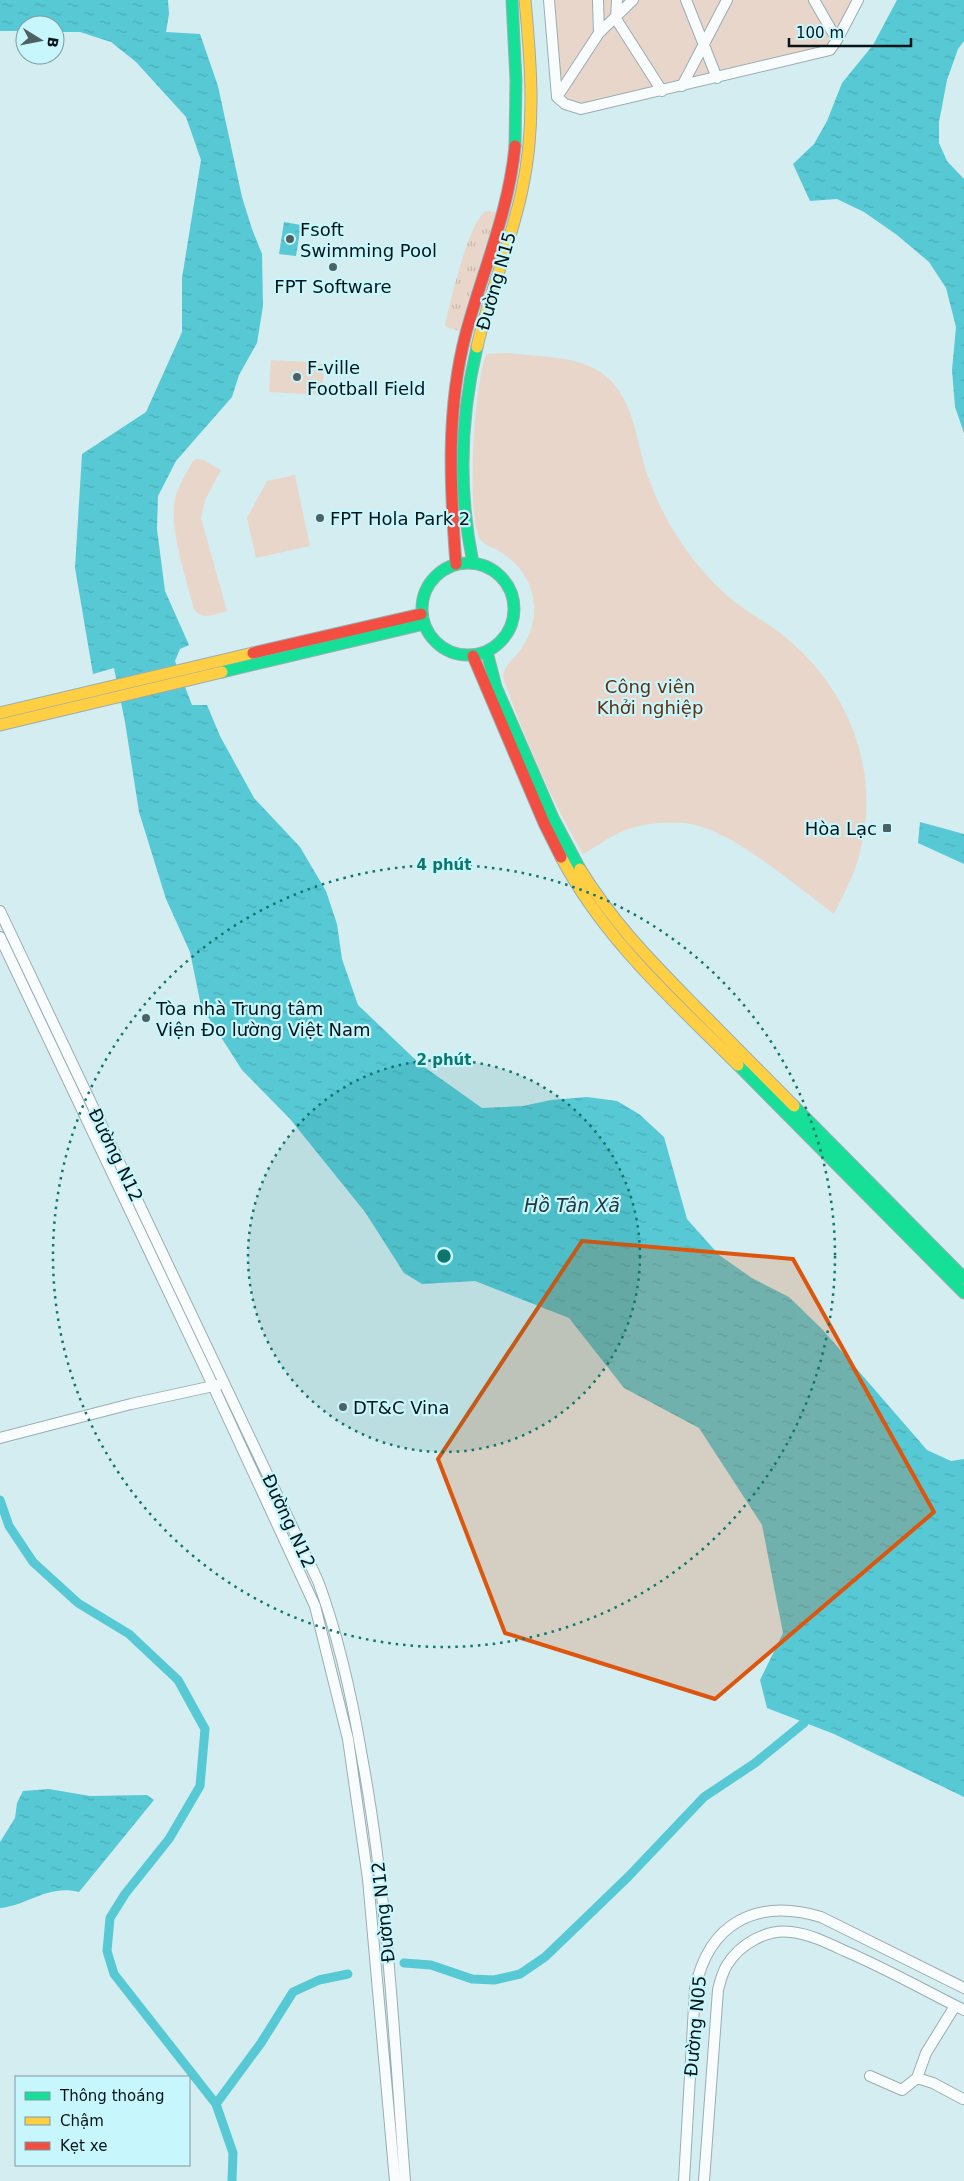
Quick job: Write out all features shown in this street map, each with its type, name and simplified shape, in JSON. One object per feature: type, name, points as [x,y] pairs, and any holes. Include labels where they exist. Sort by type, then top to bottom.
[{"type":"street","name":"Đường N15","points":[[456,564],[450,473],[451,425],[455,389],[466,335],[502,220],[514,160],[517,95],[512,0]]},
{"type":"street","name":"Đường N15","points":[[472,563],[467,542],[462,478],[466,400],[478,341],[522,192],[530,146],[532,75],[525,0]]},
{"type":"street","points":[[549,0],[557,98],[565,104],[581,110],[830,50],[838,40],[858,0]]},
{"type":"street","points":[[598,0],[599,33]]},
{"type":"street","points":[[617,0],[616,19],[662,91]]},
{"type":"street","points":[[557,98],[599,33],[633,0]]},
{"type":"street","points":[[686,0],[717,78]]},
{"type":"street","points":[[682,86],[727,0]]},
{"type":"street","points":[[814,0],[838,40]]},
{"type":"street","points":[[472,563],[483,565],[497,572],[508,585],[514,600],[514,616],[509,631],[499,644],[487,652],[473,656],[458,655],[444,650],[433,640],[422,619],[422,599],[428,585],[438,574],[456,564],[472,563]]},
{"type":"street","points":[[0,725],[111,699],[187,675],[422,619]]},
{"type":"street","points":[[487,652],[496,687],[553,818],[569,850],[596,895],[618,925],[672,991],[964,1278]]},
{"type":"street","points":[[473,656],[544,823],[590,908],[632,959],[672,991]]},
{"type":"street","points":[[0,713],[109,687],[187,675]]},
{"type":"street","name":"Đường N12","points":[[0,911],[318,1581],[342,1658],[357,1725],[375,1832],[386,1926],[405,2181]]},
{"type":"street","name":"Đường N12","points":[[0,937],[315,1606],[348,1739],[369,1888],[395,2181]]},
{"type":"street","points":[[729,1048],[964,1293]]},
{"type":"street","points":[[0,1438],[131,1404],[224,1383]]},
{"type":"street","name":"Đường N05","points":[[684,2181],[695,1989],[699,1970],[706,1953],[718,1937],[730,1927],[742,1919],[759,1913],[774,1910],[804,1911],[821,1916],[964,1988]]},
{"type":"street","points":[[704,2181],[718,1990],[726,1966],[737,1952],[750,1942],[767,1934],[780,1932],[791,1932],[816,1938],[863,1959],[960,2008],[926,2053],[917,2078],[902,2090],[870,2076]]},
{"type":"street","points":[[917,2078],[933,2083],[963,2099]]},
{"type":"highlighted area","points":[[582,1241],[793,1259],[934,1512],[715,1699],[505,1633],[438,1459]]},
{"type":"green space","points":[[552,0],[855,0],[828,48],[575,106],[560,96]]},
{"type":"green space","points":[[486,211],[496,212],[459,331],[446,327],[445,324],[467,246],[479,218]]},
{"type":"green space","name":"Công viên Khởi nghiệp","points":[[508,353],[574,361],[593,368],[607,377],[618,389],[626,403],[637,434],[645,467],[658,502],[684,546],[702,570],[721,590],[736,603],[784,636],[808,659],[829,684],[845,712],[857,741],[864,772],[866,804],[863,836],[855,869],[834,914],[748,850],[712,831],[687,823],[649,824],[631,828],[613,836],[583,854],[539,768],[503,677],[505,669],[524,644],[531,629],[534,612],[531,589],[524,574],[513,561],[480,539],[476,526],[473,505],[473,447],[478,389],[482,367],[487,354]]},
{"type":"green space","name":"F-ville Football Field","points":[[271,360],[324,363],[322,395],[269,392]]},
{"type":"green space","points":[[197,459],[203,460],[221,470],[205,500],[201,518],[227,611],[209,616],[201,615],[194,609],[179,554],[174,525],[176,494],[193,461]]},
{"type":"green space","points":[[295,475],[310,546],[256,558],[247,518],[267,481]]},
{"type":"water","name":"Hồ Tân Xã","points":[[0,0],[168,0],[169,14],[166,32],[200,34],[218,86],[242,197],[262,254],[263,306],[257,343],[239,375],[232,397],[176,461],[158,496],[157,529],[165,591],[189,645],[180,649],[175,661],[192,705],[207,705],[220,736],[254,798],[300,847],[326,891],[337,924],[342,959],[358,1005],[420,1064],[482,1108],[523,1106],[551,1100],[587,1097],[617,1101],[639,1114],[664,1137],[687,1219],[719,1255],[752,1278],[789,1297],[823,1330],[927,1450],[951,1461],[964,1459],[964,1797],[834,1734],[767,1708],[760,1680],[783,1633],[762,1525],[699,1428],[624,1388],[569,1318],[475,1281],[422,1284],[404,1273],[365,1212],[290,1119],[242,1070],[201,1006],[190,952],[166,899],[139,812],[125,722],[114,668],[93,674],[75,568],[82,454],[146,412],[182,332],[182,278],[201,160],[186,117],[136,62],[111,42],[80,32],[65,32],[65,15],[15,15],[15,31],[0,31]]},
{"type":"water","points":[[897,0],[964,0],[964,41],[958,49],[947,80],[939,122],[939,143],[947,161],[964,179],[964,433],[955,407],[952,370],[956,327],[946,288],[929,262],[897,235],[864,212],[837,199],[810,201],[793,164],[814,144],[827,121],[842,83],[873,45]]},
{"type":"water","name":"Fsoft Swimming Pool","points":[[284,222],[301,225],[296,256],[279,254]]},
{"type":"water","points":[[920,822],[964,834],[964,864],[918,843]]},
{"type":"water","points":[[49,1789],[90,1796],[147,1795],[154,1800],[79,1892],[68,1890],[48,1893],[0,1908],[0,1842],[15,1818],[17,1803],[23,1791]]},
{"type":"waterway","points":[[0,1500],[9,1526],[33,1562],[78,1603],[129,1634],[178,1680],[205,1729],[200,1786],[169,1839],[125,1894],[110,1918],[107,1951],[114,1974],[216,2104],[233,2153],[232,2181]]},
{"type":"waterway","points":[[404,1963],[431,1965],[472,1979],[494,1980],[520,1974],[545,1957],[628,1877],[704,1797],[755,1763],[804,1723]]},
{"type":"waterway","points":[[216,2104],[261,2043],[293,1992],[319,1980],[348,1974]]},
{"type":"traffic: fast","points":[[512,0],[516,80],[515,146]]},
{"type":"traffic: fast","points":[[473,563],[465,509],[463,455],[467,401],[477,347]]},
{"type":"traffic: fast","points":[[459,563],[477,563],[494,570],[507,583],[514,600],[514,609],[514,618],[507,635],[494,648],[477,655],[459,655],[442,648],[429,635],[422,618],[422,600],[429,583],[442,570],[459,563]]},
{"type":"traffic: fast","points":[[222,672],[424,624]]},
{"type":"traffic: fast","points":[[487,652],[496,687],[553,818],[580,869]]},
{"type":"traffic: fast","points":[[738,1065],[964,1293]]},
{"type":"traffic: fast","points":[[794,1106],[964,1278]]},
{"type":"traffic: slow","points":[[477,347],[517,210],[526,166],[531,119],[531,95],[525,0]]},
{"type":"traffic: slow","points":[[0,713],[253,653]]},
{"type":"traffic: slow","points":[[0,725],[222,672]]},
{"type":"traffic: slow","points":[[561,857],[578,887],[619,942],[665,992],[738,1065]]},
{"type":"traffic: slow","points":[[580,869],[619,924],[648,957],[794,1106]]},
{"type":"traffic: jam","points":[[456,564],[451,477],[452,419],[455,390],[466,333],[495,240],[507,194],[515,146]]},
{"type":"traffic: jam","points":[[253,653],[421,614]]},
{"type":"traffic: jam","points":[[473,656],[544,823],[561,857]]},
{"type":"place","name":"Fsoft Swimming Pool","points":[[290,239]]},
{"type":"place","name":"FPT Software","points":[[333,267]]},
{"type":"place","name":"F-ville Football Field","points":[[297,377]]},
{"type":"place","name":"FPT Hola Park 2","points":[[320,518]]},
{"type":"place","name":"Hòa Lạc","points":[[887,828]]},
{"type":"place","name":"Tòa nhà Trung tâm Viện Đo lường Việt Nam","points":[[146,1018]]},
{"type":"place","name":"DT&C Vina","points":[[343,1407]]}]
